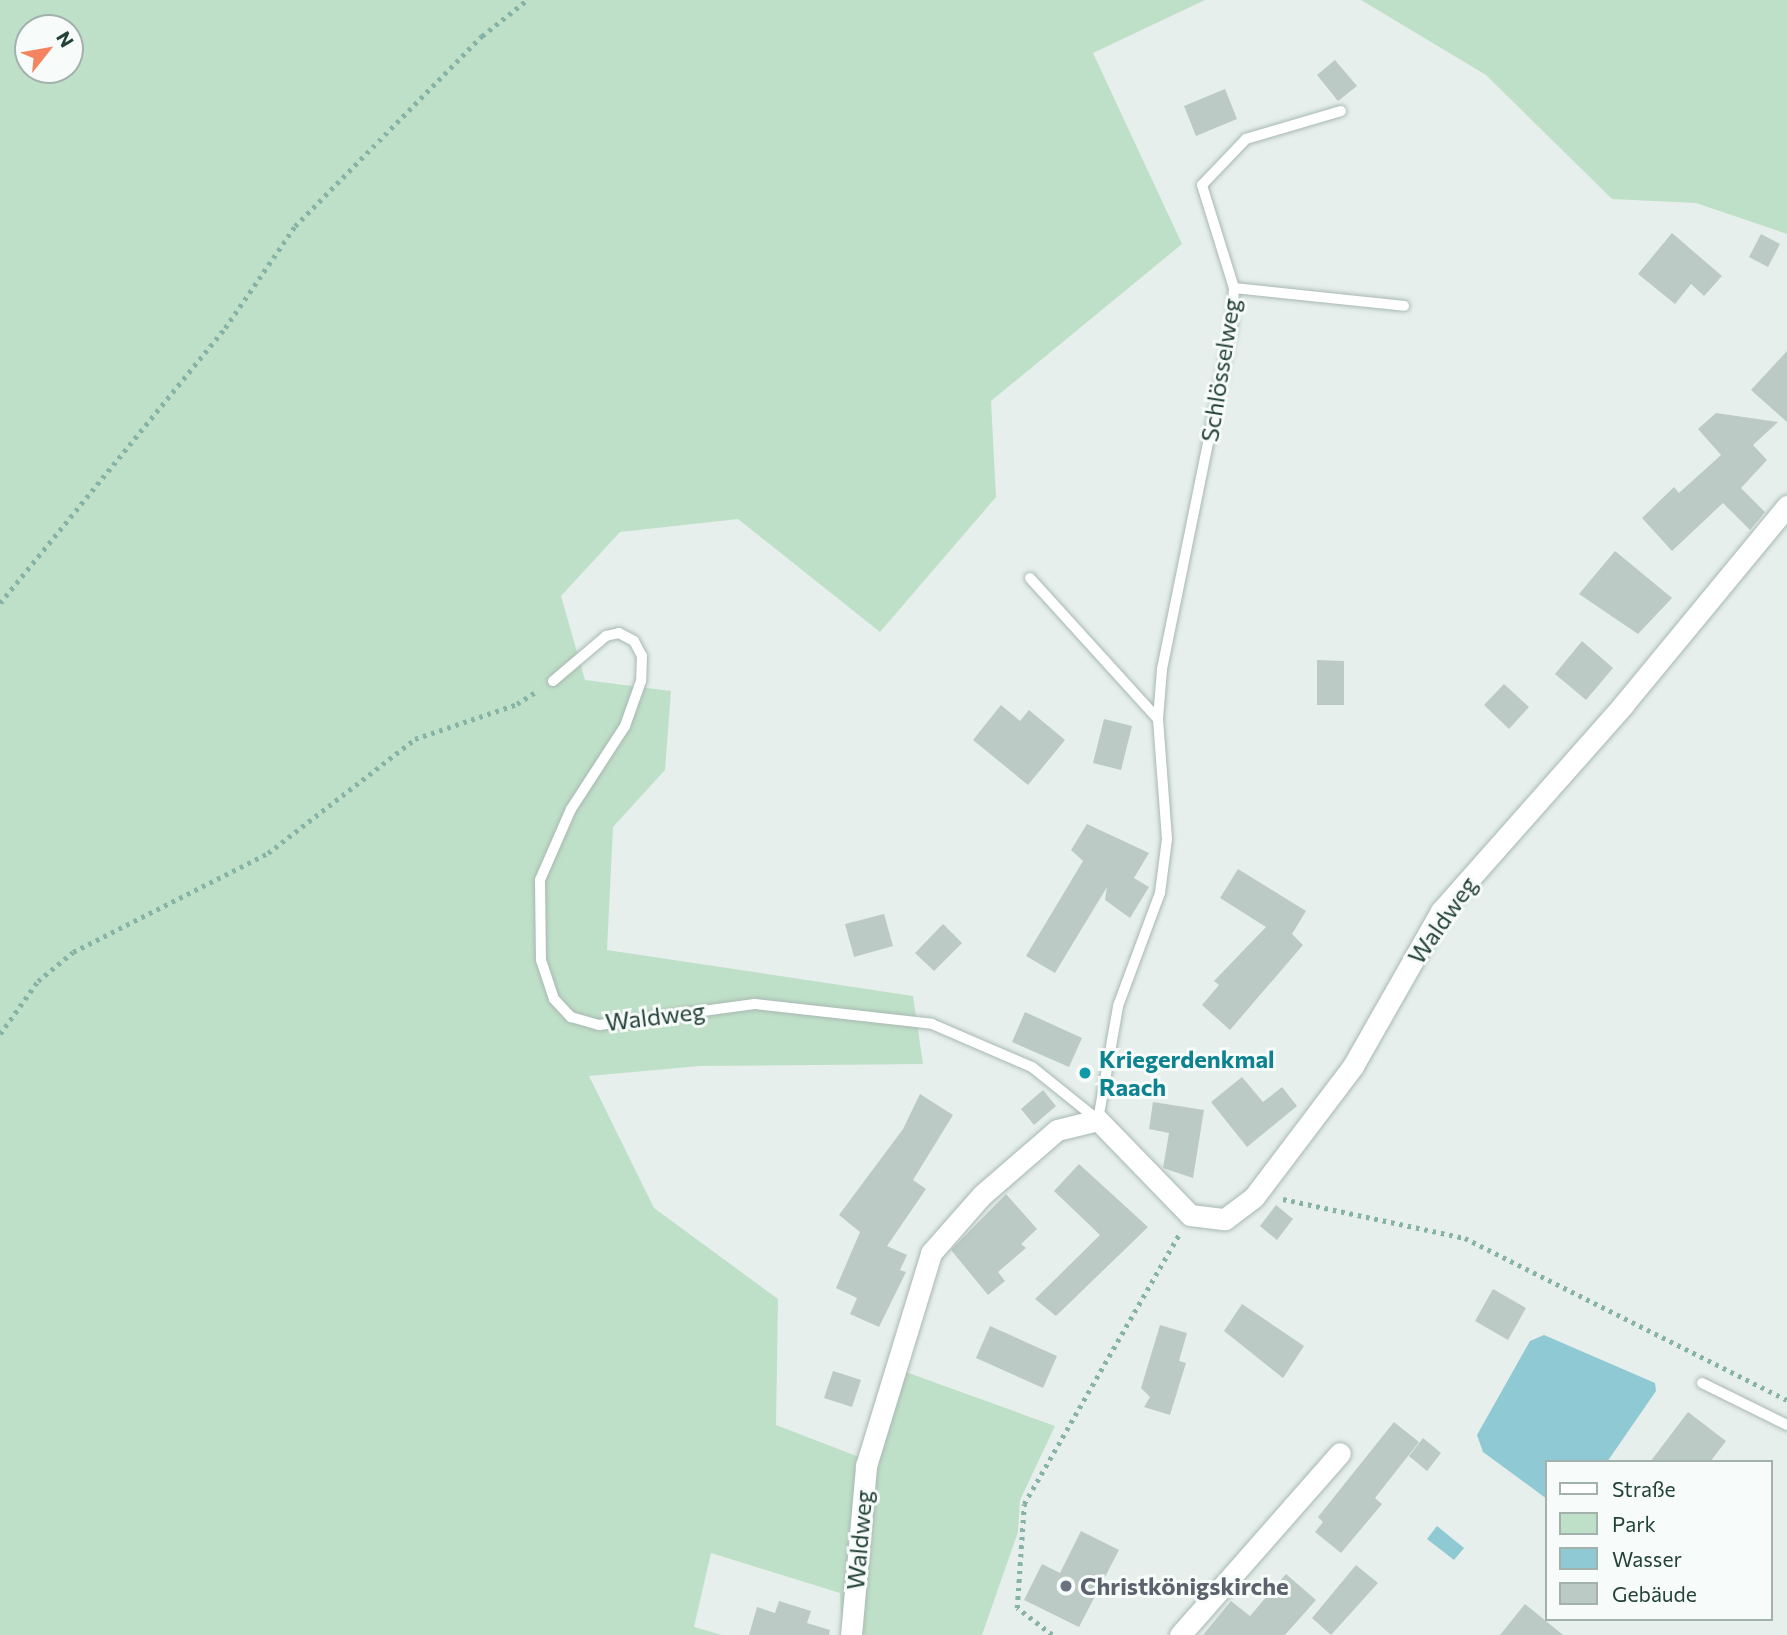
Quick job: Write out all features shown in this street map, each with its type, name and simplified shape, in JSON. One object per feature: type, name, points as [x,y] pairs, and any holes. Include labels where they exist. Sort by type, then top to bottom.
[{"type":"street","name":"Waldweg","points":[[851,1635],[866,1466],[931,1253],[982,1195],[1057,1130],[1098,1120],[1190,1215],[1225,1219],[1254,1197],[1353,1066],[1441,911],[1623,705],[1787,506]]},
{"type":"street","points":[[1180,1635],[1340,1453]]},
{"type":"lane","name":"Schlösselweg","points":[[1098,1120],[1118,1006],[1160,893],[1167,801],[1158,719],[1163,669],[1232,326],[1234,288],[1202,185],[1246,139],[1341,111]]},
{"type":"lane","points":[[1234,288],[1404,306]]},
{"type":"lane","points":[[1030,578],[1158,719]]},
{"type":"lane","name":"Waldweg","points":[[553,681],[606,636],[619,633],[634,641],[642,656],[641,681],[625,726],[571,810],[540,880],[541,960],[554,999],[571,1017],[599,1025],[755,1004],[932,1024],[1032,1067],[1098,1120]]},
{"type":"lane","points":[[1702,1383],[1787,1425]]},
{"type":"path","points":[[0,603],[225,328],[295,226],[482,36],[527,0]]},
{"type":"path","points":[[0,1034],[38,981],[73,952],[268,853],[415,739],[517,704],[553,681]]},
{"type":"path","points":[[1254,1197],[1465,1238],[1787,1400]]},
{"type":"path","points":[[1052,1635],[1017,1608],[1024,1504],[1190,1215]]},
{"type":"green space","points":[[0,0],[1205,0],[1093,53],[1182,244],[991,401],[996,497],[880,632],[738,519],[620,532],[561,596],[585,680],[671,691],[665,770],[613,827],[607,950],[913,996],[923,1064],[700,1066],[589,1076],[654,1208],[778,1299],[776,1425],[872,1462],[903,1371],[1055,1426],[1020,1500],[1018,1532],[982,1635],[842,1635],[840,1593],[711,1553],[694,1627],[722,1635],[0,1635]]},
{"type":"green space","points":[[1361,0],[1787,0],[1787,234],[1696,203],[1612,199],[1486,75]]},
{"type":"water","points":[[1544,1335],[1655,1383],[1656,1391],[1608,1460],[1546,1460],[1546,1498],[1483,1452],[1477,1435],[1530,1341]]},
{"type":"water","points":[[1437,1526],[1464,1548],[1454,1560],[1427,1539]]},
{"type":"building","points":[[1335,60],[1357,86],[1338,101],[1317,75]]},
{"type":"building","points":[[1225,89],[1237,119],[1196,136],[1184,106]]},
{"type":"building","points":[[1672,233],[1722,276],[1704,296],[1691,284],[1675,304],[1638,274]]},
{"type":"building","points":[[1761,234],[1780,244],[1768,267],[1749,257]]},
{"type":"building","points":[[1787,351],[1787,422],[1751,390]]},
{"type":"building","points":[[1716,413],[1778,422],[1753,445],[1767,460],[1741,488],[1765,512],[1750,530],[1723,503],[1672,551],[1642,518],[1674,487],[1679,493],[1721,455],[1698,429]]},
{"type":"building","points":[[1615,551],[1672,598],[1638,634],[1579,594]]},
{"type":"building","points":[[1582,641],[1613,668],[1586,700],[1555,674]]},
{"type":"building","points":[[1317,660],[1344,661],[1344,705],[1317,705]]},
{"type":"building","points":[[1504,684],[1529,707],[1509,729],[1484,705]]},
{"type":"building","points":[[1001,705],[1020,721],[1029,710],[1065,740],[1028,785],[973,740]]},
{"type":"building","points":[[1104,719],[1132,726],[1121,770],[1093,763]]},
{"type":"building","points":[[1087,824],[1149,853],[1134,878],[1149,887],[1130,918],[1105,900],[1107,887],[1055,973],[1026,956],[1083,861],[1071,850]]},
{"type":"building","points":[[1238,869],[1306,911],[1292,934],[1303,945],[1230,1030],[1202,1005],[1219,985],[1214,981],[1266,927],[1220,898]]},
{"type":"building","points":[[884,914],[893,946],[854,957],[845,924]]},
{"type":"building","points":[[943,924],[962,943],[934,971],[915,953]]},
{"type":"building","points":[[1025,1012],[1082,1038],[1069,1067],[1012,1042]]},
{"type":"building","points":[[1242,1077],[1263,1102],[1282,1087],[1297,1106],[1247,1147],[1211,1102]]},
{"type":"building","points":[[1043,1090],[1056,1106],[1034,1125],[1021,1109]]},
{"type":"building","points":[[920,1094],[953,1115],[913,1180],[926,1189],[887,1246],[907,1255],[900,1270],[906,1272],[879,1327],[850,1314],[857,1298],[836,1288],[860,1232],[839,1215],[903,1129]]},
{"type":"building","points":[[1153,1102],[1204,1110],[1193,1178],[1163,1168],[1169,1133],[1149,1129]]},
{"type":"building","points":[[1079,1164],[1148,1227],[1056,1316],[1035,1299],[1100,1235],[1054,1191]]},
{"type":"building","points":[[1006,1194],[1037,1229],[1021,1244],[1026,1248],[998,1272],[1005,1281],[988,1295],[951,1250]]},
{"type":"building","points":[[1276,1205],[1293,1219],[1277,1240],[1260,1226]]},
{"type":"building","points":[[1493,1289],[1526,1308],[1508,1340],[1475,1321]]},
{"type":"building","points":[[1242,1304],[1304,1346],[1283,1378],[1224,1331]]},
{"type":"building","points":[[1160,1325],[1187,1333],[1179,1361],[1186,1363],[1170,1415],[1144,1407],[1150,1397],[1141,1388]]},
{"type":"building","points":[[990,1326],[1057,1356],[1043,1388],[976,1358]]},
{"type":"building","points":[[833,1371],[861,1380],[852,1407],[824,1398]]},
{"type":"building","points":[[1688,1412],[1726,1441],[1712,1460],[1652,1460]]},
{"type":"building","points":[[1394,1422],[1419,1442],[1375,1498],[1382,1504],[1341,1553],[1315,1532],[1323,1522],[1318,1517]]},
{"type":"building","points":[[1423,1438],[1441,1453],[1427,1471],[1409,1456]]},
{"type":"building","name":"Christkönigskirche","points":[[1081,1531],[1119,1550],[1079,1627],[1024,1600],[1042,1564],[1060,1573]]},
{"type":"building","points":[[1356,1565],[1378,1583],[1331,1635],[1312,1618]]},
{"type":"building","points":[[1286,1574],[1316,1600],[1285,1635],[1203,1635],[1231,1601],[1250,1616]]},
{"type":"building","points":[[779,1601],[811,1611],[807,1623],[830,1630],[829,1635],[749,1635],[757,1607],[775,1613]]},
{"type":"building","points":[[1525,1604],[1563,1635],[1500,1635]]},
{"type":"place","name":"Kriegerdenkmal Raach","points":[[1085,1073]]},
{"type":"place","name":"Christkönigskirche","points":[[1066,1586]]}]
